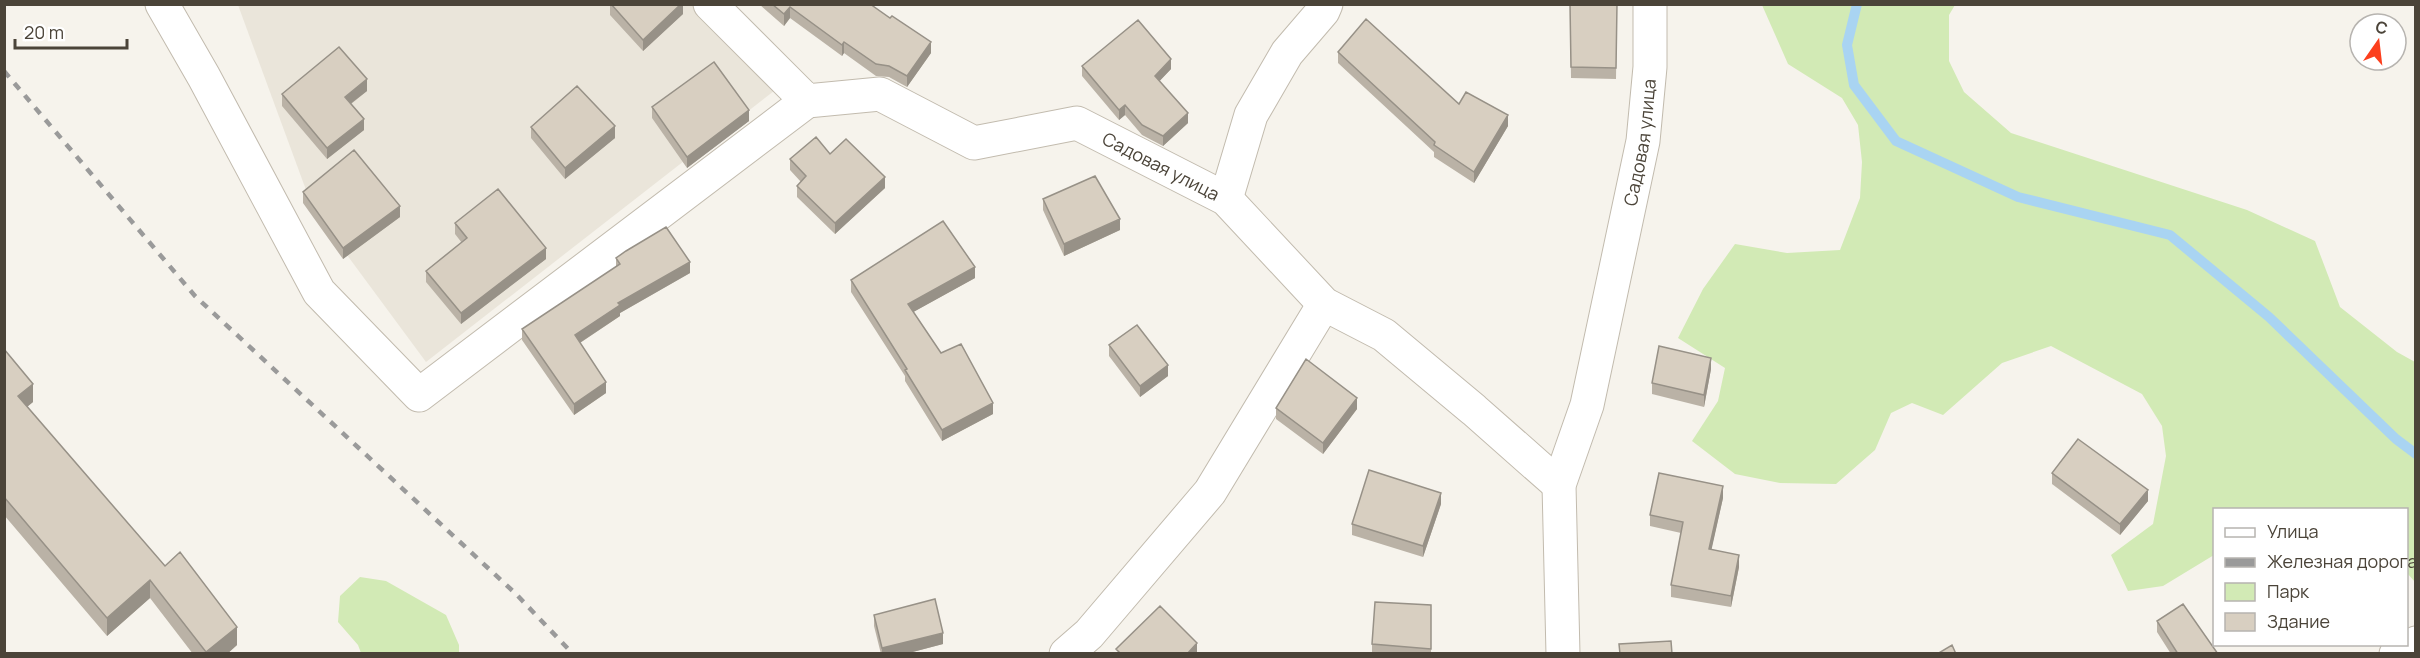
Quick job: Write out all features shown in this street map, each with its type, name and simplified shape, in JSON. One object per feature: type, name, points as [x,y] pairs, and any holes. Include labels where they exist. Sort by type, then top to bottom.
[{"type":"street","points":[[162,4],[204,77],[319,292],[419,395],[807,101],[710,4]]},
{"type":"street","points":[[1226,199],[1251,115],[1287,53],[1323,11],[1326,4]]},
{"type":"street","name":"Садовая улица","points":[[1563,654],[1559,485],[1587,405],[1643,141],[1650,67],[1650,4]]},
{"type":"street","name":"Садовая улица","points":[[807,101],[880,94],[974,143],[1077,123],[1226,199],[1324,304],[1384,334],[1559,485]]},
{"type":"street","points":[[1066,654],[1089,634],[1210,492],[1324,304]]},
{"type":"street","points":[[2396,654],[2415,643]]},
{"type":"shaded area","points":[[238,5],[702,5],[783,84],[426,362],[313,209]]},
{"type":"green space","points":[[1762,5],[1955,5],[1949,15],[1949,61],[1964,92],[2011,133],[2247,210],[2315,241],[2340,307],[2397,352],[2415,362],[2415,582],[2408,574],[2408,508],[2213,508],[2213,556],[2163,586],[2128,591],[2111,555],[2153,524],[2166,456],[2162,426],[2142,394],[2051,346],[2002,363],[1943,415],[1912,403],[1891,413],[1875,450],[1836,484],[1780,483],[1735,474],[1692,441],[1718,401],[1725,368],[1678,338],[1703,289],[1735,244],[1787,253],[1840,250],[1860,198],[1862,162],[1858,125],[1842,98],[1788,64]]},
{"type":"green space","points":[[360,577],[386,581],[446,615],[459,645],[459,653],[361,653],[358,645],[338,622],[340,596]]},
{"type":"building","points":[[611,4],[681,4],[643,40]]},
{"type":"building","points":[[772,4],[870,4],[931,42],[907,76],[889,66],[876,64],[844,42],[842,45],[790,7],[784,14]]},
{"type":"building","points":[[1570,4],[1617,4],[1616,68],[1571,67]]},
{"type":"building","points":[[1366,19],[1459,104],[1466,92],[1508,115],[1474,172],[1434,145],[1435,142],[1338,52]]},
{"type":"building","points":[[1138,20],[1171,59],[1155,76],[1188,113],[1163,136],[1142,125],[1125,105],[1119,110],[1082,66]]},
{"type":"building","points":[[339,47],[367,79],[345,97],[364,119],[327,148],[282,94]]},
{"type":"building","points":[[714,62],[749,110],[687,157],[652,107]]},
{"type":"building","points":[[577,86],[615,126],[565,168],[531,127]]},
{"type":"building","points":[[816,137],[830,154],[846,139],[885,177],[835,223],[797,186],[806,176],[790,159]]},
{"type":"building","points":[[354,150],[400,206],[343,248],[303,192]]},
{"type":"building","points":[[1095,176],[1120,219],[1064,244],[1043,199]]},
{"type":"building","points":[[498,189],[546,248],[461,313],[426,271],[467,238],[455,223]]},
{"type":"building","points":[[943,221],[975,267],[908,304],[941,353],[961,344],[993,403],[942,430],[851,280]]},
{"type":"building","points":[[666,227],[690,262],[618,303],[620,305],[575,335],[606,382],[574,404],[522,329],[620,264],[616,258]]},
{"type":"building","points":[[1137,325],[1168,365],[1140,386],[1109,345]]},
{"type":"building","points":[[1659,346],[1711,358],[1704,395],[1652,383]]},
{"type":"building","points":[[4,349],[33,384],[18,396],[165,566],[180,552],[237,627],[206,652],[150,580],[107,618],[4,497]]},
{"type":"building","points":[[1306,359],[1357,398],[1323,443],[1276,408]]},
{"type":"building","points":[[2078,439],[2148,490],[2120,524],[2052,473]]},
{"type":"building","points":[[1369,470],[1441,493],[1423,546],[1352,524]]},
{"type":"building","points":[[1659,473],[1723,486],[1709,549],[1739,555],[1731,596],[1671,585],[1683,522],[1650,515]]},
{"type":"building","points":[[935,599],[943,633],[882,648],[874,615]]},
{"type":"building","points":[[1375,602],[1431,605],[1431,649],[1372,644]]},
{"type":"building","points":[[2183,604],[2218,654],[2178,654],[2157,621]]},
{"type":"building","points":[[1160,606],[1197,643],[1187,654],[1121,654],[1116,649]]},
{"type":"building","points":[[1671,641],[1672,654],[1620,654],[1619,644]]},
{"type":"building","points":[[1952,645],[1956,654],[1937,654]]},
{"type":"waterway","points":[[1857,4],[1847,45],[1854,85],[1896,141],[2018,197],[2170,235],[2269,317],[2396,439],[2416,454]]},
{"type":"railway","points":[[4,71],[195,296],[516,594],[573,654]]}]
